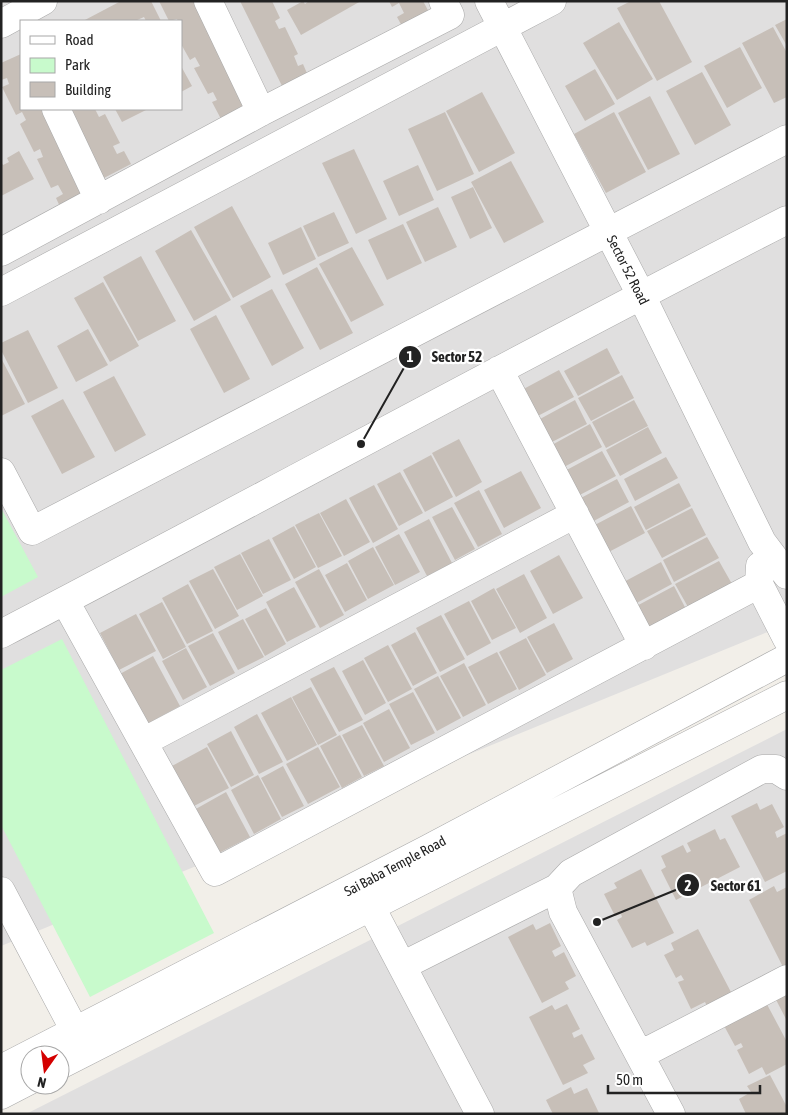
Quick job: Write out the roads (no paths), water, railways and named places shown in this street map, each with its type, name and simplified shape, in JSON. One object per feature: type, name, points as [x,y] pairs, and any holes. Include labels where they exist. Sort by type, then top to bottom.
[{"type":"street","points":[[10,19],[42,1]]},
{"type":"street","points":[[208,1],[261,112]]},
{"type":"street","points":[[1,252],[261,112],[450,15],[443,1]]},
{"type":"street","name":"Sector 52 Road","points":[[489,1],[641,295],[762,542],[787,575]]},
{"type":"street","points":[[1,292],[552,1]]},
{"type":"street","points":[[56,110],[99,200]]},
{"type":"street","points":[[1,472],[32,531],[787,139]]},
{"type":"street","points":[[1,634],[641,295],[787,220]]},
{"type":"street","points":[[499,370],[644,646]]},
{"type":"street","points":[[143,742],[575,514]]},
{"type":"street","points":[[762,542],[759,584],[787,639]]},
{"type":"street","points":[[65,601],[215,872],[759,584]]},
{"type":"street","name":"Sai Baba Temple Road","points":[[70,1059],[787,658]]},
{"type":"street","name":"Sai Baba Temple Road","points":[[1,1069],[75,1031],[365,896],[787,695]]},
{"type":"street","points":[[402,966],[558,888],[570,873],[762,769],[776,769],[787,776]]},
{"type":"street","points":[[558,888],[563,912],[671,1114]]},
{"type":"street","points":[[1,891],[75,1031]]},
{"type":"street","points":[[365,896],[480,1114]]},
{"type":"street","points":[[640,1055],[787,979]]},
{"type":"street","points":[[1,1095],[20,1085]]},
{"type":"place","name":"Sector 52","points":[[361,444]]},
{"type":"place","name":"Sector 61","points":[[597,922]]}]
